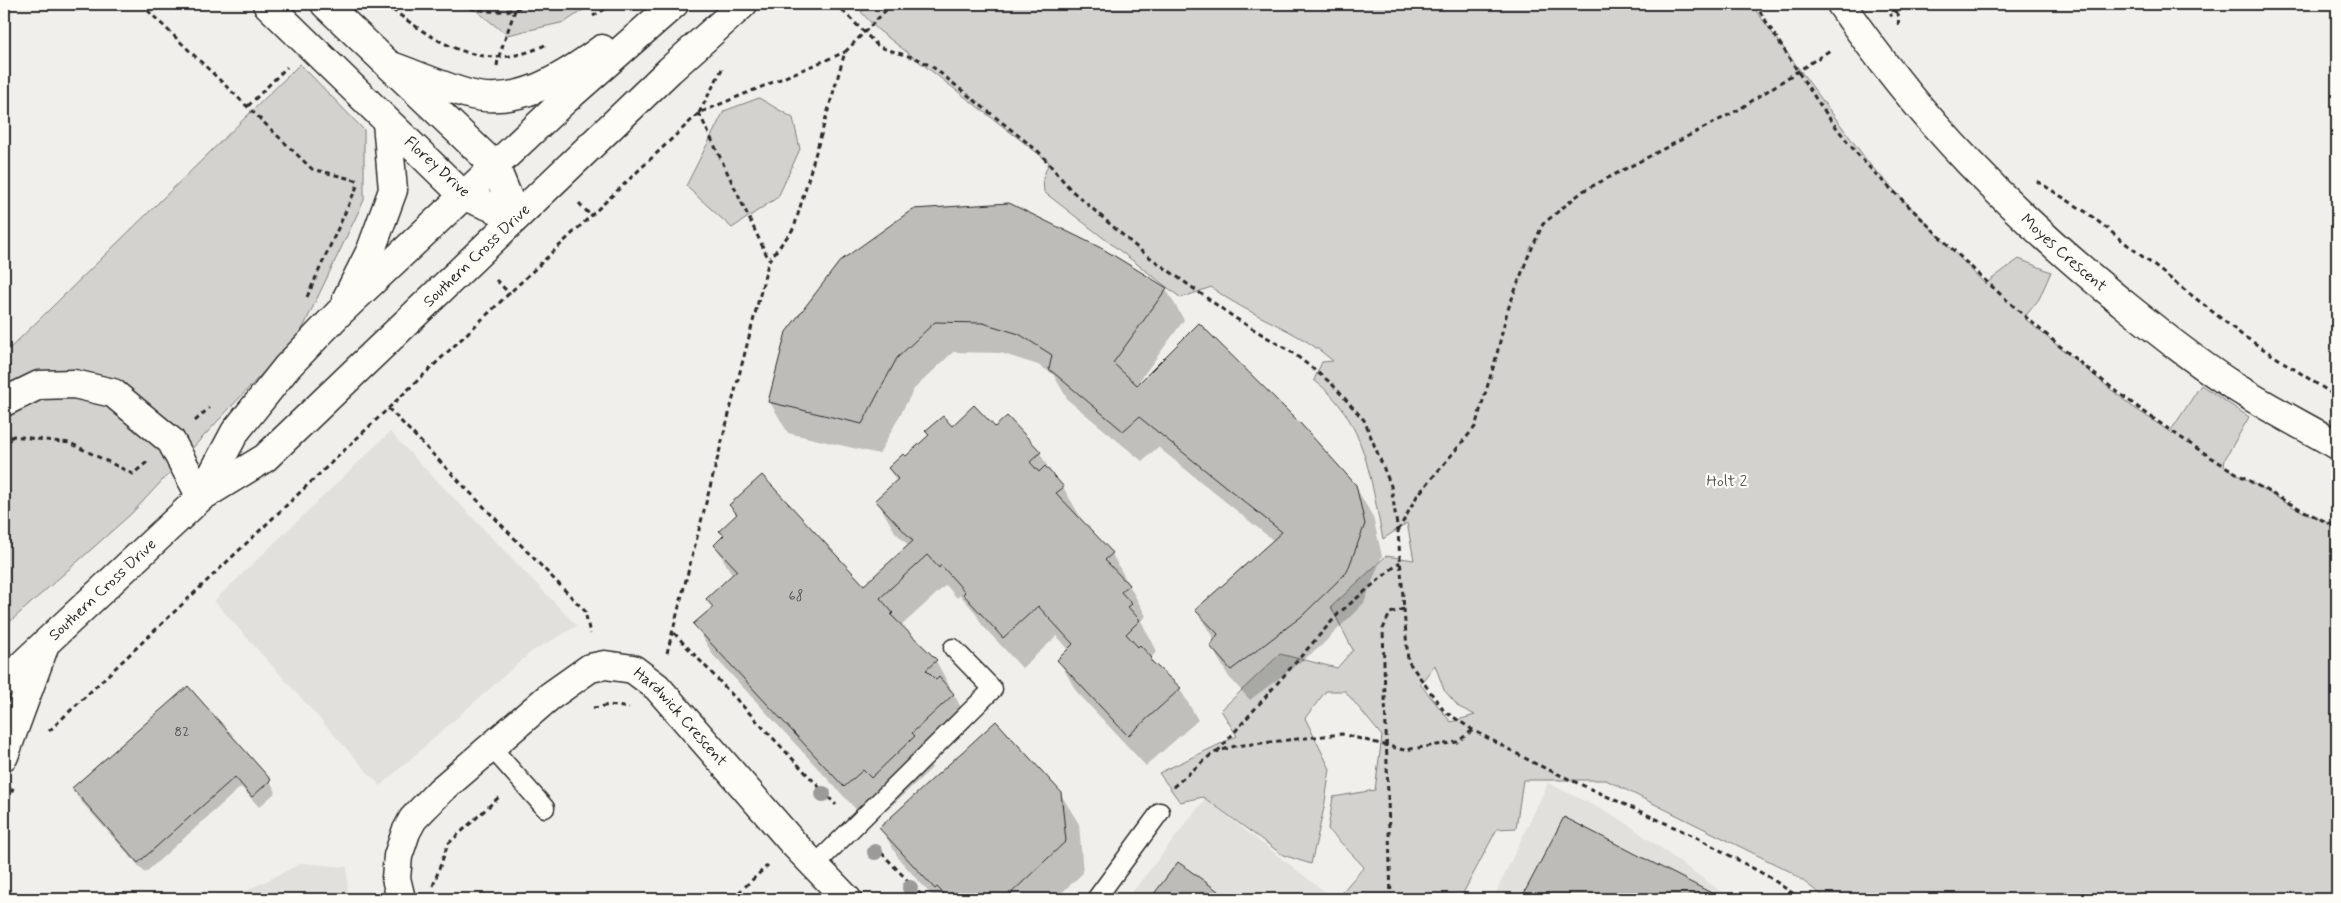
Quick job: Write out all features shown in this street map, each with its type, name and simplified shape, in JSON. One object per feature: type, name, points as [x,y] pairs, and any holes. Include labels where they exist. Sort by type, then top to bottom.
[{"type":"main road","name":"Florey Drive","points":[[268,4],[464,196],[516,217]]},
{"type":"main road","points":[[325,4],[495,166],[516,217]]},
{"type":"main road","points":[[389,65],[466,94],[496,98],[532,92],[597,53],[662,4]]},
{"type":"main road","name":"Southern Cross Drive","points":[[201,497],[235,432],[287,368],[339,314],[565,100],[674,4]]},
{"type":"main road","name":"Southern Cross Drive","points":[[4,682],[201,497],[265,458],[670,70],[743,4]]},
{"type":"main road","name":"Moyes Crescent","points":[[1842,4],[1862,33],[1934,125],[2000,196],[2074,262],[2171,342],[2231,385],[2337,445]]},
{"type":"main road","points":[[339,314],[371,250],[393,190],[387,122]]},
{"type":"main road","points":[[4,402],[39,385],[74,384],[113,393],[171,441],[201,497]]},
{"type":"main road","points":[[4,756],[45,644]]},
{"type":"main road","name":"Hardwick Crescent","points":[[401,899],[396,878],[398,856],[406,832],[421,808],[550,697],[590,668],[618,665],[633,669],[657,687],[793,843],[847,899]]},
{"type":"lane","points":[[815,865],[993,689],[953,648]]},
{"type":"lane","points":[[491,747],[545,808]]},
{"type":"lane","points":[[1096,899],[1160,812]]},
{"type":"path","points":[[141,4],[312,169],[359,181],[307,296],[301,304]]},
{"type":"path","points":[[385,4],[446,46],[498,59],[532,51],[548,43]]},
{"type":"path","points":[[453,4],[471,9],[498,12],[515,10],[529,4]]},
{"type":"path","points":[[589,19],[614,4]]},
{"type":"path","points":[[836,4],[879,47],[918,59],[934,68],[1039,152],[1071,190],[1141,251],[1235,318],[1293,353],[1331,383],[1364,420],[1391,486],[1398,532],[1408,661],[1444,710],[1472,730],[1536,764],[1698,838],[1770,877],[1800,899]]},
{"type":"path","points":[[47,733],[699,113],[844,52],[892,4]]},
{"type":"path","points":[[1755,4],[1798,71],[1852,147],[1976,274],[2096,376],[2172,431],[2249,479],[2337,527]]},
{"type":"path","points":[[498,59],[515,10]]},
{"type":"path","points":[[1896,12],[1899,16],[1898,25],[1904,33]]},
{"type":"path","points":[[1398,532],[1417,496],[1475,427],[1496,358],[1507,312],[1527,259],[1544,224],[1582,191],[1738,110],[1862,33]]},
{"type":"path","points":[[657,687],[673,633],[769,260],[794,228],[844,52]]},
{"type":"path","points":[[699,113],[769,260]]},
{"type":"path","points":[[2031,178],[2086,212],[2242,335],[2337,397]]},
{"type":"path","points":[[388,408],[584,611],[590,634]]},
{"type":"path","points":[[4,444],[13,436],[70,442],[133,474]]},
{"type":"path","points":[[1160,812],[1174,787],[1216,752],[1339,613],[1400,562]]},
{"type":"path","points":[[1391,899],[1383,629],[1390,613],[1404,608]]},
{"type":"path","points":[[673,633],[925,899]]},
{"type":"path","points":[[588,710],[610,705],[635,710]]},
{"type":"path","points":[[1216,752],[1235,746],[1342,734],[1404,750],[1457,742],[1472,730]]},
{"type":"path","points":[[430,895],[448,844],[519,779]]},
{"type":"path","points":[[763,856],[775,870]]},
{"type":"shaded area","points":[[390,432],[577,626],[531,652],[380,786],[214,601]]},
{"type":"shaded area","points":[[1548,783],[1619,818],[1731,899],[1493,899]]},
{"type":"shaded area","points":[[1205,799],[1334,899],[1127,899]]},
{"type":"shaded area","points":[[302,863],[347,867],[348,899],[230,899]]},
{"type":"green space","points":[[468,4],[592,4],[565,22],[507,35]]},
{"type":"green space","name":"Holt 2","points":[[874,4],[1751,4],[1871,166],[1985,284],[2019,259],[2051,272],[2039,299],[2024,318],[2130,405],[2170,432],[2201,385],[2249,417],[2225,459],[2224,466],[2291,506],[2337,527],[2337,899],[1827,899],[1791,872],[1606,780],[1523,780],[1516,828],[1497,829],[1460,899],[1336,899],[1364,867],[1328,829],[1333,797],[1375,790],[1382,736],[1345,691],[1326,691],[1305,718],[1330,769],[1324,808],[1311,864],[1283,855],[1203,797],[1180,802],[1159,773],[1237,736],[1221,710],[1280,654],[1337,668],[1353,650],[1331,607],[1386,556],[1414,560],[1407,523],[1383,539],[1369,473],[1355,432],[1345,413],[1314,380],[1322,362],[1333,361],[1304,340],[1225,297],[1211,287],[1181,298],[1044,192],[1043,178],[1049,162],[877,29],[861,12]],"holes":[[[1435,665],[1444,690],[1459,707],[1475,715],[1451,722],[1420,684]]]},
{"type":"green space","points":[[300,64],[364,130],[364,200],[301,332],[131,514],[4,627],[4,354]]},
{"type":"green space","points":[[759,98],[793,118],[800,149],[778,197],[732,228],[686,186],[724,111]]},
{"type":"building","points":[[1009,203],[1103,249],[1167,288],[1113,363],[1137,385],[1199,323],[1300,423],[1356,485],[1365,524],[1347,572],[1302,616],[1231,670],[1210,646],[1218,634],[1195,610],[1282,532],[1139,417],[1123,431],[1049,369],[1052,355],[1019,334],[983,323],[935,322],[897,358],[862,424],[768,402],[786,332],[840,261],[913,209]]},
{"type":"building","points":[[974,405],[995,427],[1007,416],[1041,452],[1030,462],[1039,472],[1045,466],[1064,487],[1056,493],[1113,553],[1105,560],[1129,585],[1121,592],[1132,604],[1128,607],[1140,620],[1126,634],[1138,647],[1140,645],[1152,658],[1150,660],[1181,688],[1128,736],[1057,660],[1073,644],[1038,606],[1003,638],[963,594],[965,592],[941,565],[939,568],[927,555],[880,598],[893,613],[891,615],[937,660],[926,670],[936,680],[939,677],[954,694],[912,733],[915,736],[871,778],[863,770],[844,787],[693,624],[713,607],[706,599],[737,570],[714,545],[724,535],[719,531],[737,514],[729,505],[762,475],[864,585],[913,541],[875,500],[898,479],[888,468],[903,454],[906,456],[929,435],[925,431],[943,416],[952,426]]},
{"type":"building","points":[[188,686],[271,780],[252,797],[235,777],[138,863],[72,788]]},
{"type":"building","points":[[996,721],[1061,792],[1066,841],[1005,899],[949,899],[937,887],[935,889],[879,828]]},
{"type":"building","points":[[1564,817],[1723,899],[1521,899]]},
{"type":"building","points":[[1178,862],[1229,899],[1150,899]]}]
